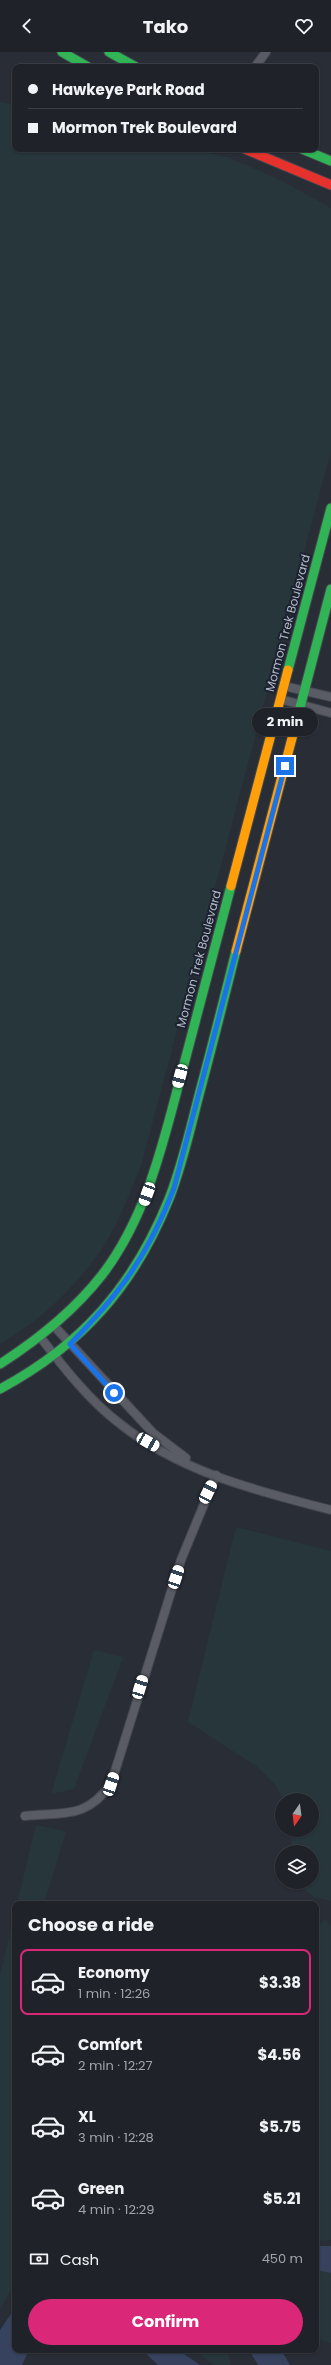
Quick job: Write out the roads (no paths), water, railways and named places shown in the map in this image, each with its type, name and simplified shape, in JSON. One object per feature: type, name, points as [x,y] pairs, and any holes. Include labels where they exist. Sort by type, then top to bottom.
[{"type":"main road","points":[[62,52],[83,64]]},
{"type":"main road","points":[[109,52],[131,64]]},
{"type":"main road","points":[[252,152],[331,185]]},
{"type":"main road","points":[[309,152],[331,161]]},
{"type":"main road","name":"Mormon Trek Boulevard","points":[[0,1364],[41,1338],[55,1327],[86,1296],[107,1269],[130,1233],[153,1179],[331,508]]},
{"type":"main road","points":[[0,1389],[55,1357],[103,1311],[135,1269],[162,1219],[174,1188],[241,941],[331,589]]},
{"type":"street","points":[[257,64],[266,52]]},
{"type":"street","points":[[284,686],[331,697]]},
{"type":"street","points":[[280,699],[331,713]]},
{"type":"street","points":[[55,1327],[152,1433],[178,1453],[216,1475]]},
{"type":"street","points":[[41,1338],[55,1357],[104,1410],[120,1424],[187,1464],[262,1492],[331,1510]]},
{"type":"street","points":[[25,1816],[74,1811],[88,1808],[99,1800],[111,1784],[181,1560],[216,1475]]},
{"type":"water","points":[[319,2246],[331,2246],[331,2273],[319,2271]]},
{"type":"water","points":[[12,2312],[12,2353],[28,2353],[22,2365],[0,2365],[0,2330]]},
{"type":"water","points":[[145,2353],[182,2353],[200,2365],[158,2365]]},
{"type":"water","points":[[251,2353],[283,2353],[290,2365],[258,2365]]}]
